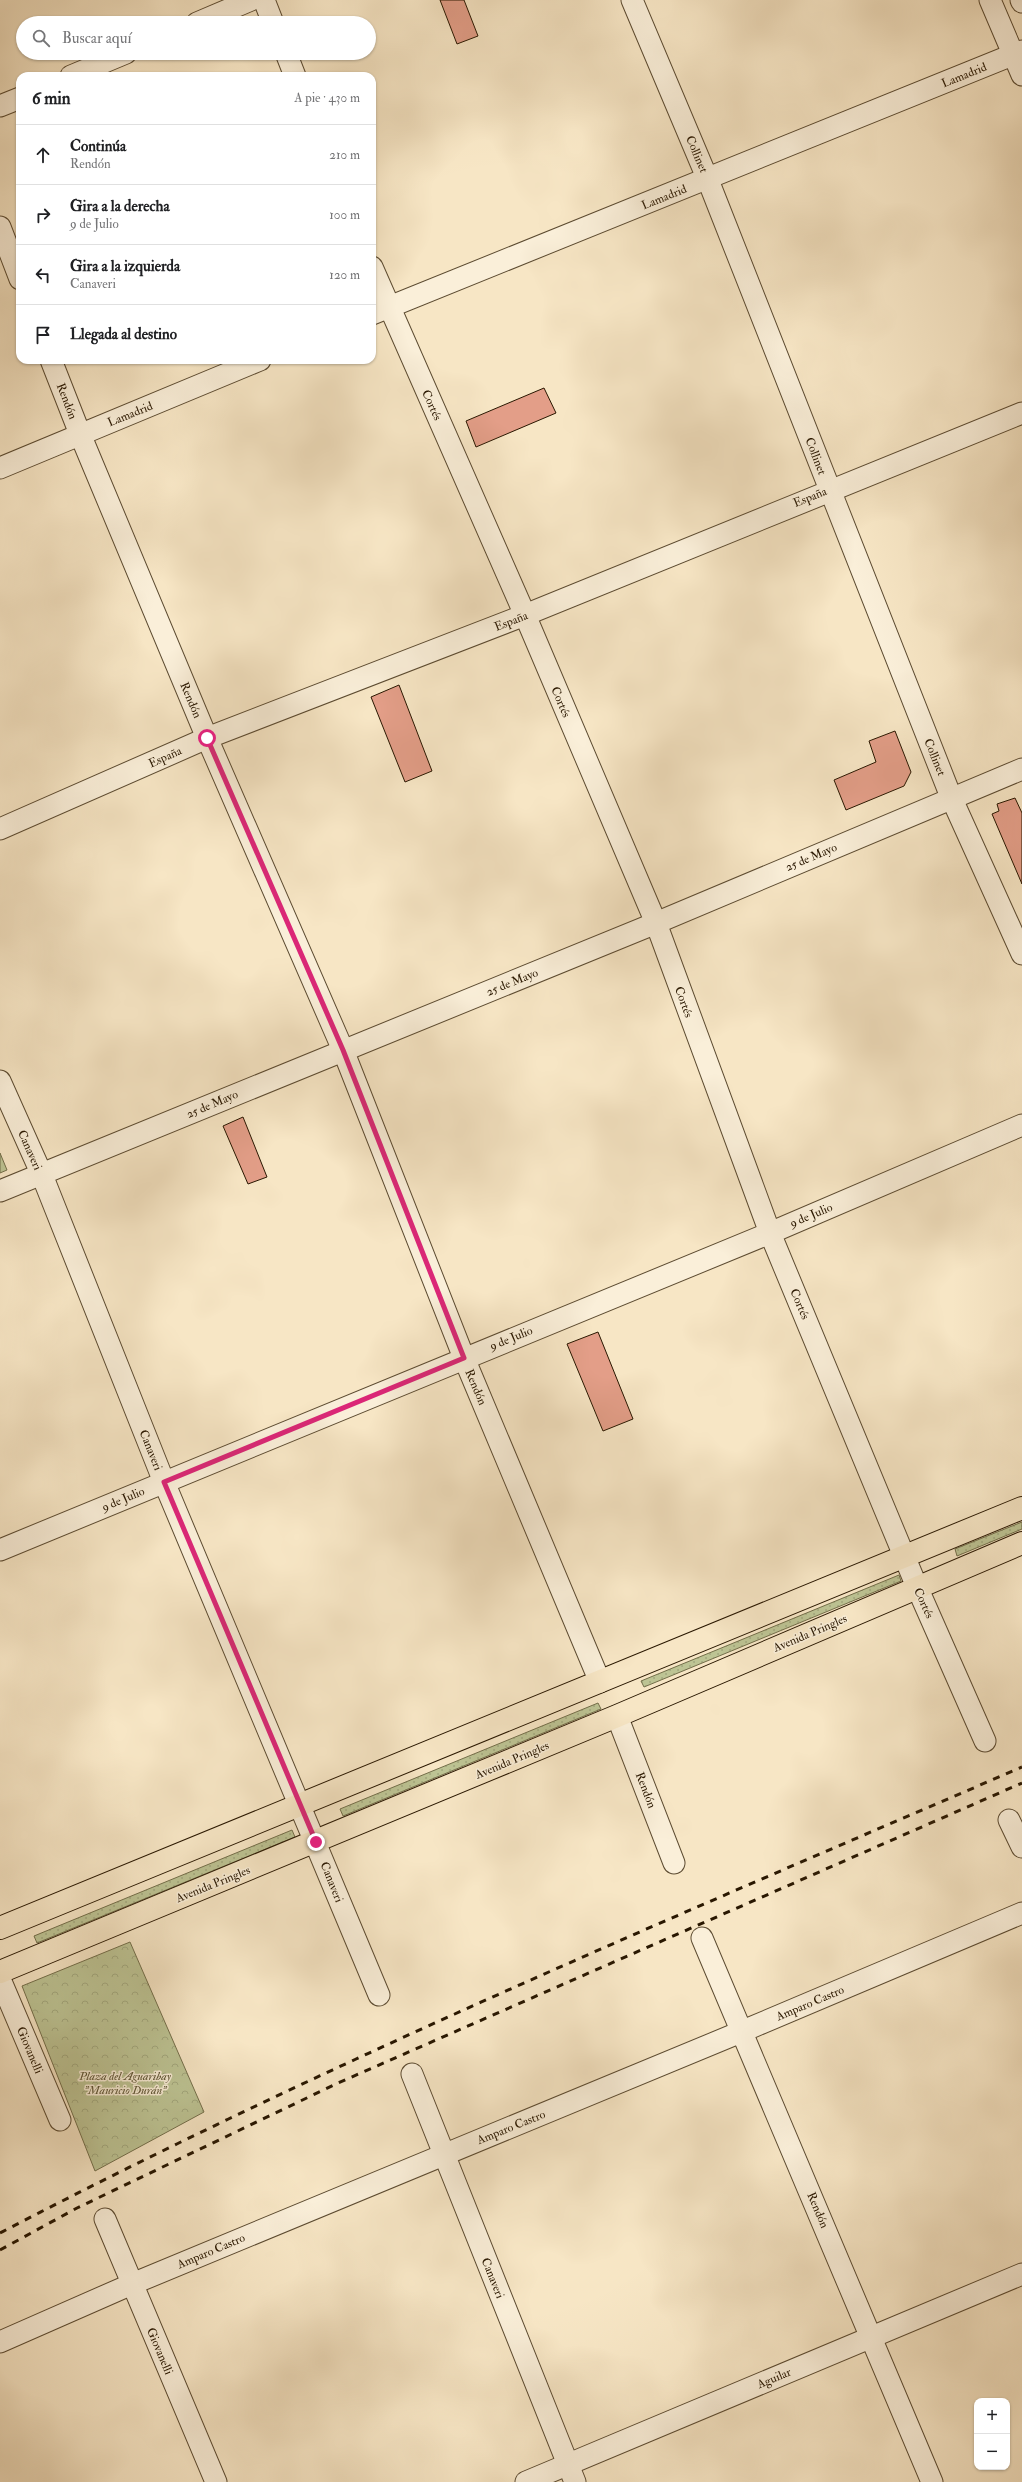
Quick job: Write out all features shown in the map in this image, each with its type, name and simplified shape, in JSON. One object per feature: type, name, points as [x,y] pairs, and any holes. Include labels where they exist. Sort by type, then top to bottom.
[{"type":"main road","points":[[0,1928],[1022,1508]]},
{"type":"main road","name":"Avenida Pringles","points":[[0,1972],[617,1716],[1022,1543]]},
{"type":"street","points":[[213,16],[251,0]]},
{"type":"street","points":[[264,0],[270,16]]},
{"type":"street","name":"Collinet","points":[[632,0],[708,180],[951,798],[1022,954]]},
{"type":"street","points":[[990,0],[1018,53],[1022,75]]},
{"type":"street","name":"Lamadrid","points":[[380,311],[708,180],[1018,53]]},
{"type":"street","points":[[81,72],[109,60]]},
{"type":"street","points":[[289,60],[293,72]]},
{"type":"street","points":[[0,106],[16,100]]},
{"type":"street","points":[[0,227],[16,269]]},
{"type":"street","name":"Cortés","points":[[376,289],[380,311],[525,615],[656,923],[770,1233],[904,1557],[985,1741]]},
{"type":"street","name":"Rendón","points":[[53,364],[80,434],[207,738],[343,1050],[464,1358],[600,1682]]},
{"type":"street","name":"Lamadrid","points":[[0,468],[250,364]]},
{"type":"street","name":"España","points":[[0,829],[207,738],[525,615],[829,490],[1022,413]]},
{"type":"street","name":"25 de Mayo","points":[[0,1191],[656,923],[1022,769]]},
{"type":"street","name":"Canaveri","points":[[0,1081],[42,1175],[164,1482],[379,1995]]},
{"type":"street","name":"9 de Julio","points":[[0,1550],[770,1233],[1022,1126]]},
{"type":"street","name":"Rendón","points":[[617,1716],[674,1863]]},
{"type":"street","points":[[1009,1820],[1022,1847]]},
{"type":"street","name":"Amparo Castro","points":[[0,2342],[132,2284],[743,2031],[1022,1913]]},
{"type":"street","name":"Rendón","points":[[702,1938],[743,2031],[932,2482]]},
{"type":"street","name":"Giovanelli","points":[[0,1979],[60,2120]]},
{"type":"street","name":"Canaveri","points":[[412,2074],[571,2474]]},
{"type":"street","name":"Giovanelli","points":[[105,2219],[216,2482]]},
{"type":"street","name":"Aguilar","points":[[526,2482],[571,2474],[871,2337],[1022,2274]]},
{"type":"green space","points":[[0,1153],[7,1170],[0,1173]]},
{"type":"green space","points":[[1022,1522],[1022,1529],[957,1556],[955,1549]]},
{"type":"green space","points":[[899,1575],[901,1581],[644,1687],[641,1681]]},
{"type":"green space","points":[[598,1703],[601,1709],[343,1816],[340,1809]]},
{"type":"green space","points":[[292,1830],[295,1837],[37,1943],[34,1936]]},
{"type":"green space","name":"Plaza del Aguaribay \"Mauricio Durán\"","points":[[130,1942],[204,2112],[95,2171],[22,1986]]},
{"type":"building","points":[[440,0],[464,0],[478,36],[457,44]]},
{"type":"building","points":[[544,388],[556,413],[476,447],[466,421]]},
{"type":"building","points":[[399,685],[432,771],[405,782],[371,697]]},
{"type":"building","points":[[895,731],[911,772],[904,786],[846,810],[834,780],[876,762],[869,741]]},
{"type":"building","points":[[1015,798],[1022,813],[1022,884],[992,814],[999,811],[997,804]]},
{"type":"building","points":[[243,1117],[267,1177],[248,1184],[223,1126]]},
{"type":"building","points":[[598,1332],[633,1419],[603,1431],[567,1344]]},
{"type":"railway","points":[[0,2233],[125,2169],[379,2049],[635,1934],[1022,1767]]},
{"type":"railway","points":[[0,2250],[77,2208],[338,2083],[1022,1783]]},
{"type":"route","points":[[207,738],[343,1050],[464,1358],[164,1482],[316,1842]]}]
